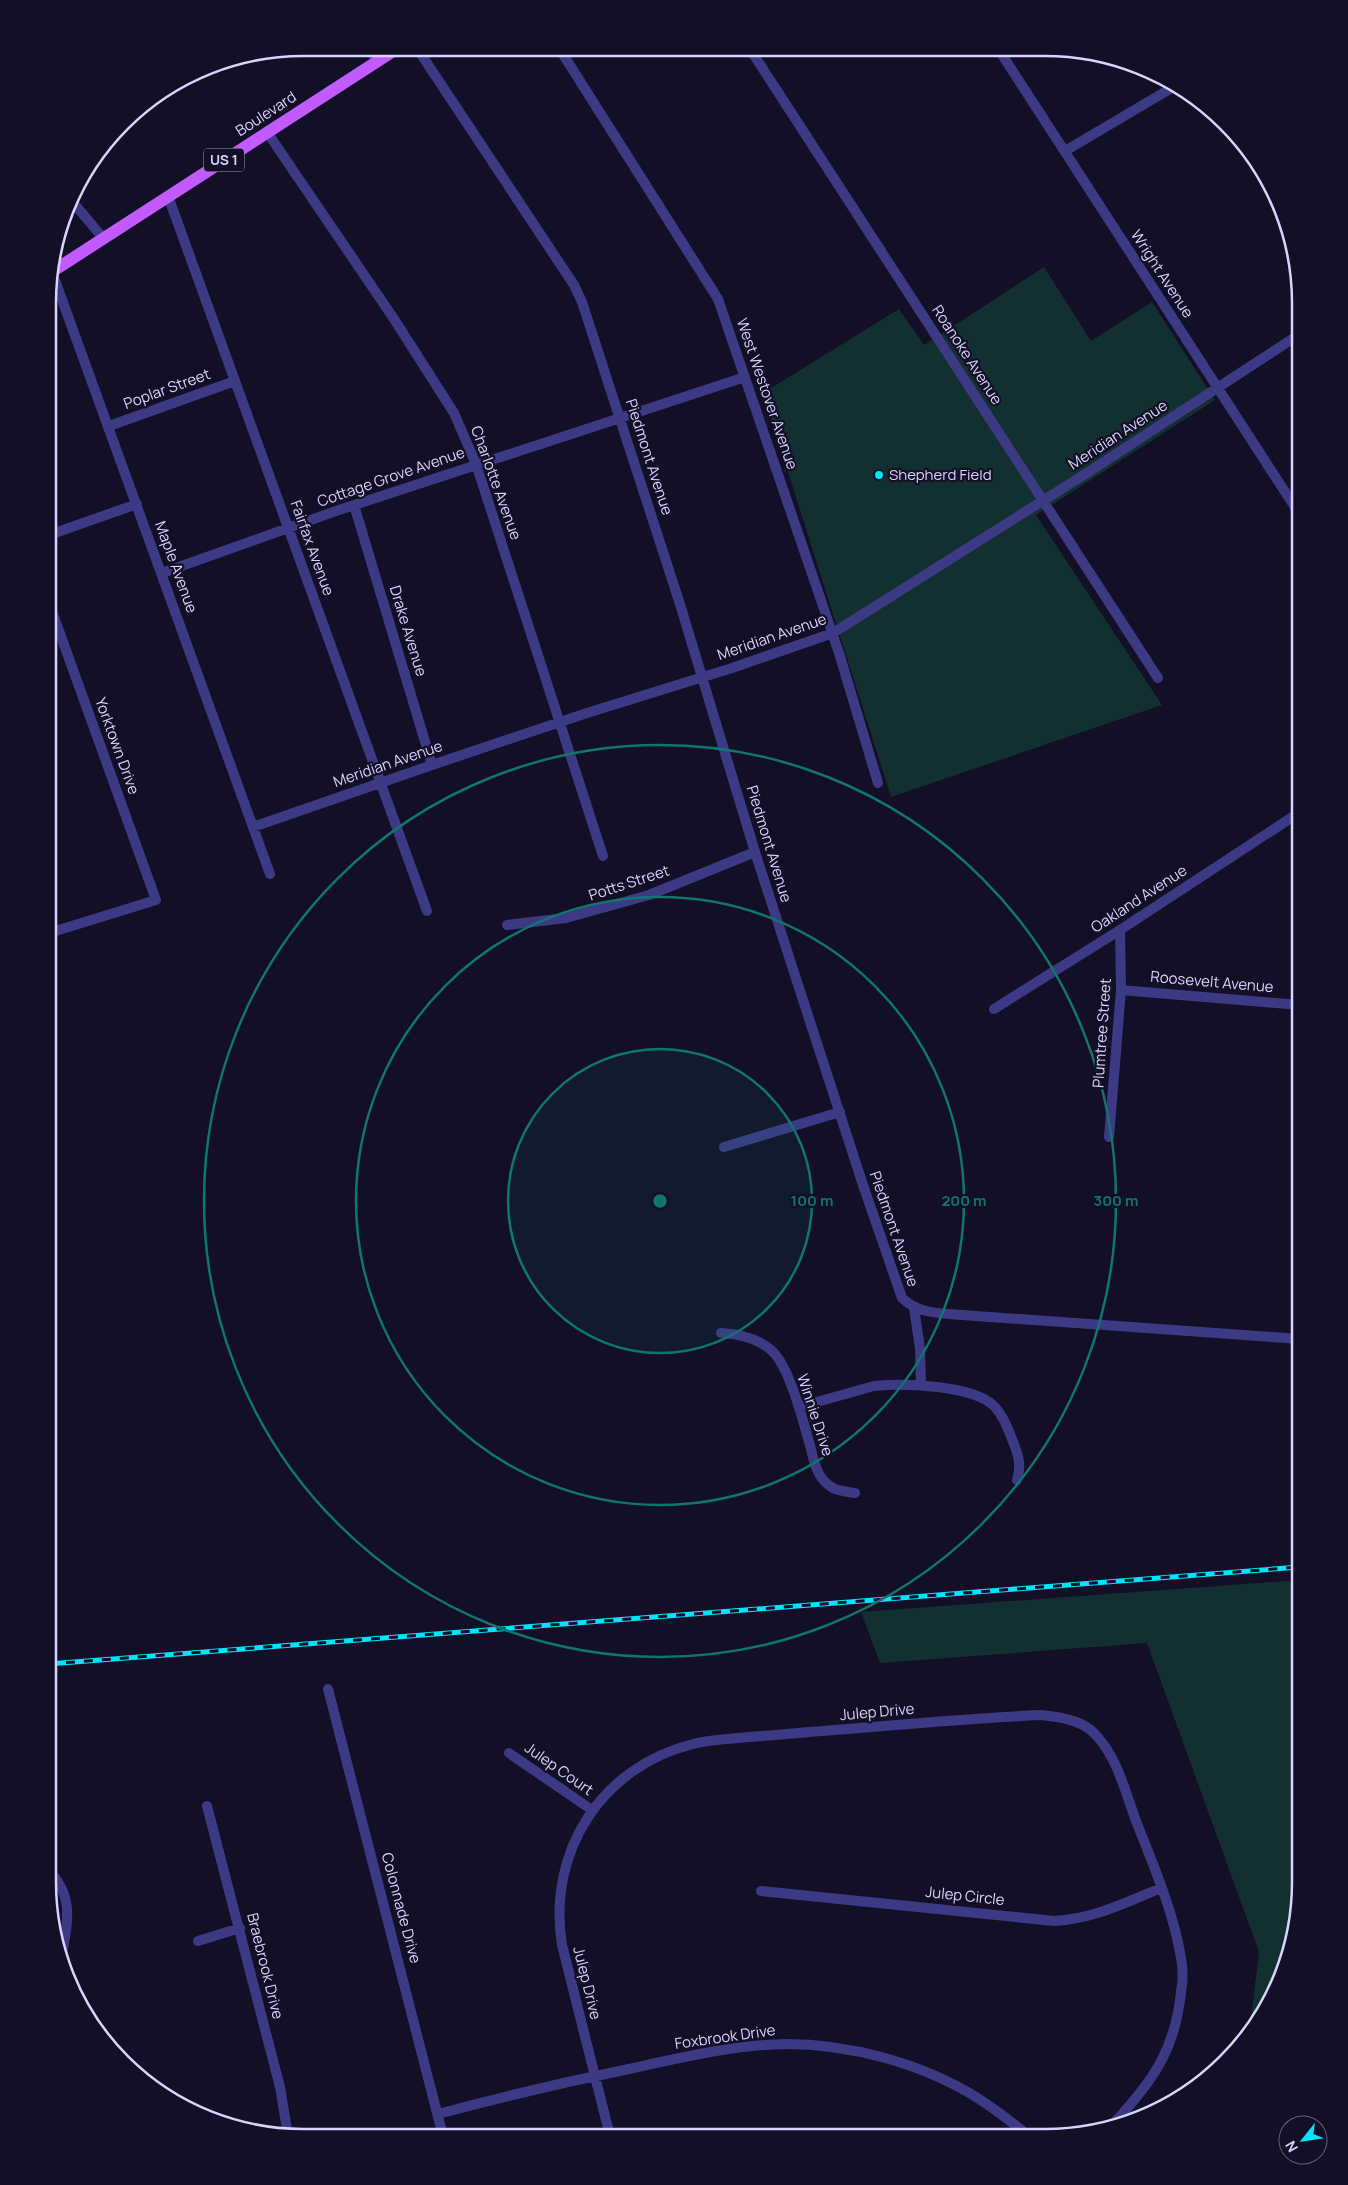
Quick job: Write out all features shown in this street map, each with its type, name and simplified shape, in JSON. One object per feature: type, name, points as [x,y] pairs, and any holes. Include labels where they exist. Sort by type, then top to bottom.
[{"type":"main road","name":"Boulevard","points":[[59,267],[386,56]]},
{"type":"street","points":[[374,56],[378,61]]},
{"type":"street","name":"Piedmont Avenue","points":[[422,56],[574,285],[582,302],[702,677],[755,852],[902,1298],[921,1311],[1292,1338]]},
{"type":"street","name":"West Westover Avenue","points":[[564,56],[712,286],[718,299],[833,633],[878,783]]},
{"type":"street","name":"Roanoke Avenue","points":[[755,56],[1158,678]]},
{"type":"street","name":"Wright Avenue","points":[[1003,56],[1292,503]]},
{"type":"street","points":[[1065,152],[1166,88]]},
{"type":"street","name":"Charlotte Avenue","points":[[267,132],[394,318],[454,413],[476,464],[603,856]]},
{"type":"street","name":"Fairfax Avenue","points":[[168,196],[427,911]]},
{"type":"street","points":[[76,206],[103,238]]},
{"type":"street","name":"Maple Avenue","points":[[57,288],[109,426],[270,874]]},
{"type":"street","name":"Meridian Avenue","points":[[253,827],[432,764],[833,633],[1043,501],[1292,339]]},
{"type":"street","name":"Cottage Grove Avenue","points":[[162,573],[476,464],[746,377]]},
{"type":"street","name":"Poplar Street","points":[[109,426],[235,381]]},
{"type":"street","points":[[56,533],[137,504]]},
{"type":"street","name":"Drake Avenue","points":[[354,505],[432,764]]},
{"type":"street","name":"Yorktown Drive","points":[[56,622],[156,900],[56,931]]},
{"type":"street","name":"Oakland Avenue","points":[[994,1009],[1120,930],[1292,817]]},
{"type":"street","name":"Potts Street","points":[[507,925],[566,918],[649,895],[755,852]]},
{"type":"street","name":"Plumtree Street","points":[[1109,1137],[1121,990],[1120,930]]},
{"type":"street","name":"Roosevelt Avenue","points":[[1121,990],[1292,1004]]},
{"type":"street","points":[[724,1147],[840,1112]]},
{"type":"street","points":[[914,1308],[920,1348],[921,1386]]},
{"type":"street","name":"Winnie Drive","points":[[721,1333],[739,1334],[753,1339],[771,1350],[780,1360],[799,1407],[816,1470],[832,1488],[855,1493]]},
{"type":"street","points":[[799,1407],[874,1386],[921,1386],[968,1392],[982,1397],[994,1405],[1008,1426],[1019,1458],[1020,1470],[1017,1480]]},
{"type":"street","name":"Colonnade Drive","points":[[328,1689],[441,2129]]},
{"type":"street","name":"Julep Drive","points":[[608,2129],[559,1927],[560,1900],[568,1856],[592,1810],[608,1792],[634,1769],[668,1751],[716,1740],[1041,1715],[1058,1716],[1072,1720],[1092,1731],[1112,1758],[1161,1888],[1182,1960],[1181,1994],[1172,2038],[1159,2067],[1138,2096],[1119,2117]]},
{"type":"street","name":"Julep Court","points":[[509,1753],[592,1810]]},
{"type":"street","name":"Braebrook Drive","points":[[207,1806],[280,2086],[287,2128]]},
{"type":"street","points":[[56,1879],[67,1903],[68,1912],[64,1941]]},
{"type":"street","name":"Julep Circle","points":[[761,1891],[1054,1921],[1088,1917],[1161,1888]]},
{"type":"street","points":[[198,1941],[240,1928]]},
{"type":"street","name":"Foxbrook Drive","points":[[438,2114],[662,2061],[783,2044],[830,2048],[893,2061],[949,2082],[1000,2113],[1019,2129]]},
{"type":"green space","points":[[1044,267],[1091,341],[1152,302],[1215,400],[1036,515],[1162,705],[891,797],[763,393],[899,309],[924,345]]},
{"type":"green space","points":[[1292,1581],[1292,1882],[1290,1914],[1279,1961],[1266,1991],[1251,2017],[1259,1952],[1147,1643],[880,1663],[861,1612]]},
{"type":"railway","points":[[56,1663],[1292,1568]]},
{"type":"place","name":"Shepherd Field","points":[[879,475]]}]
